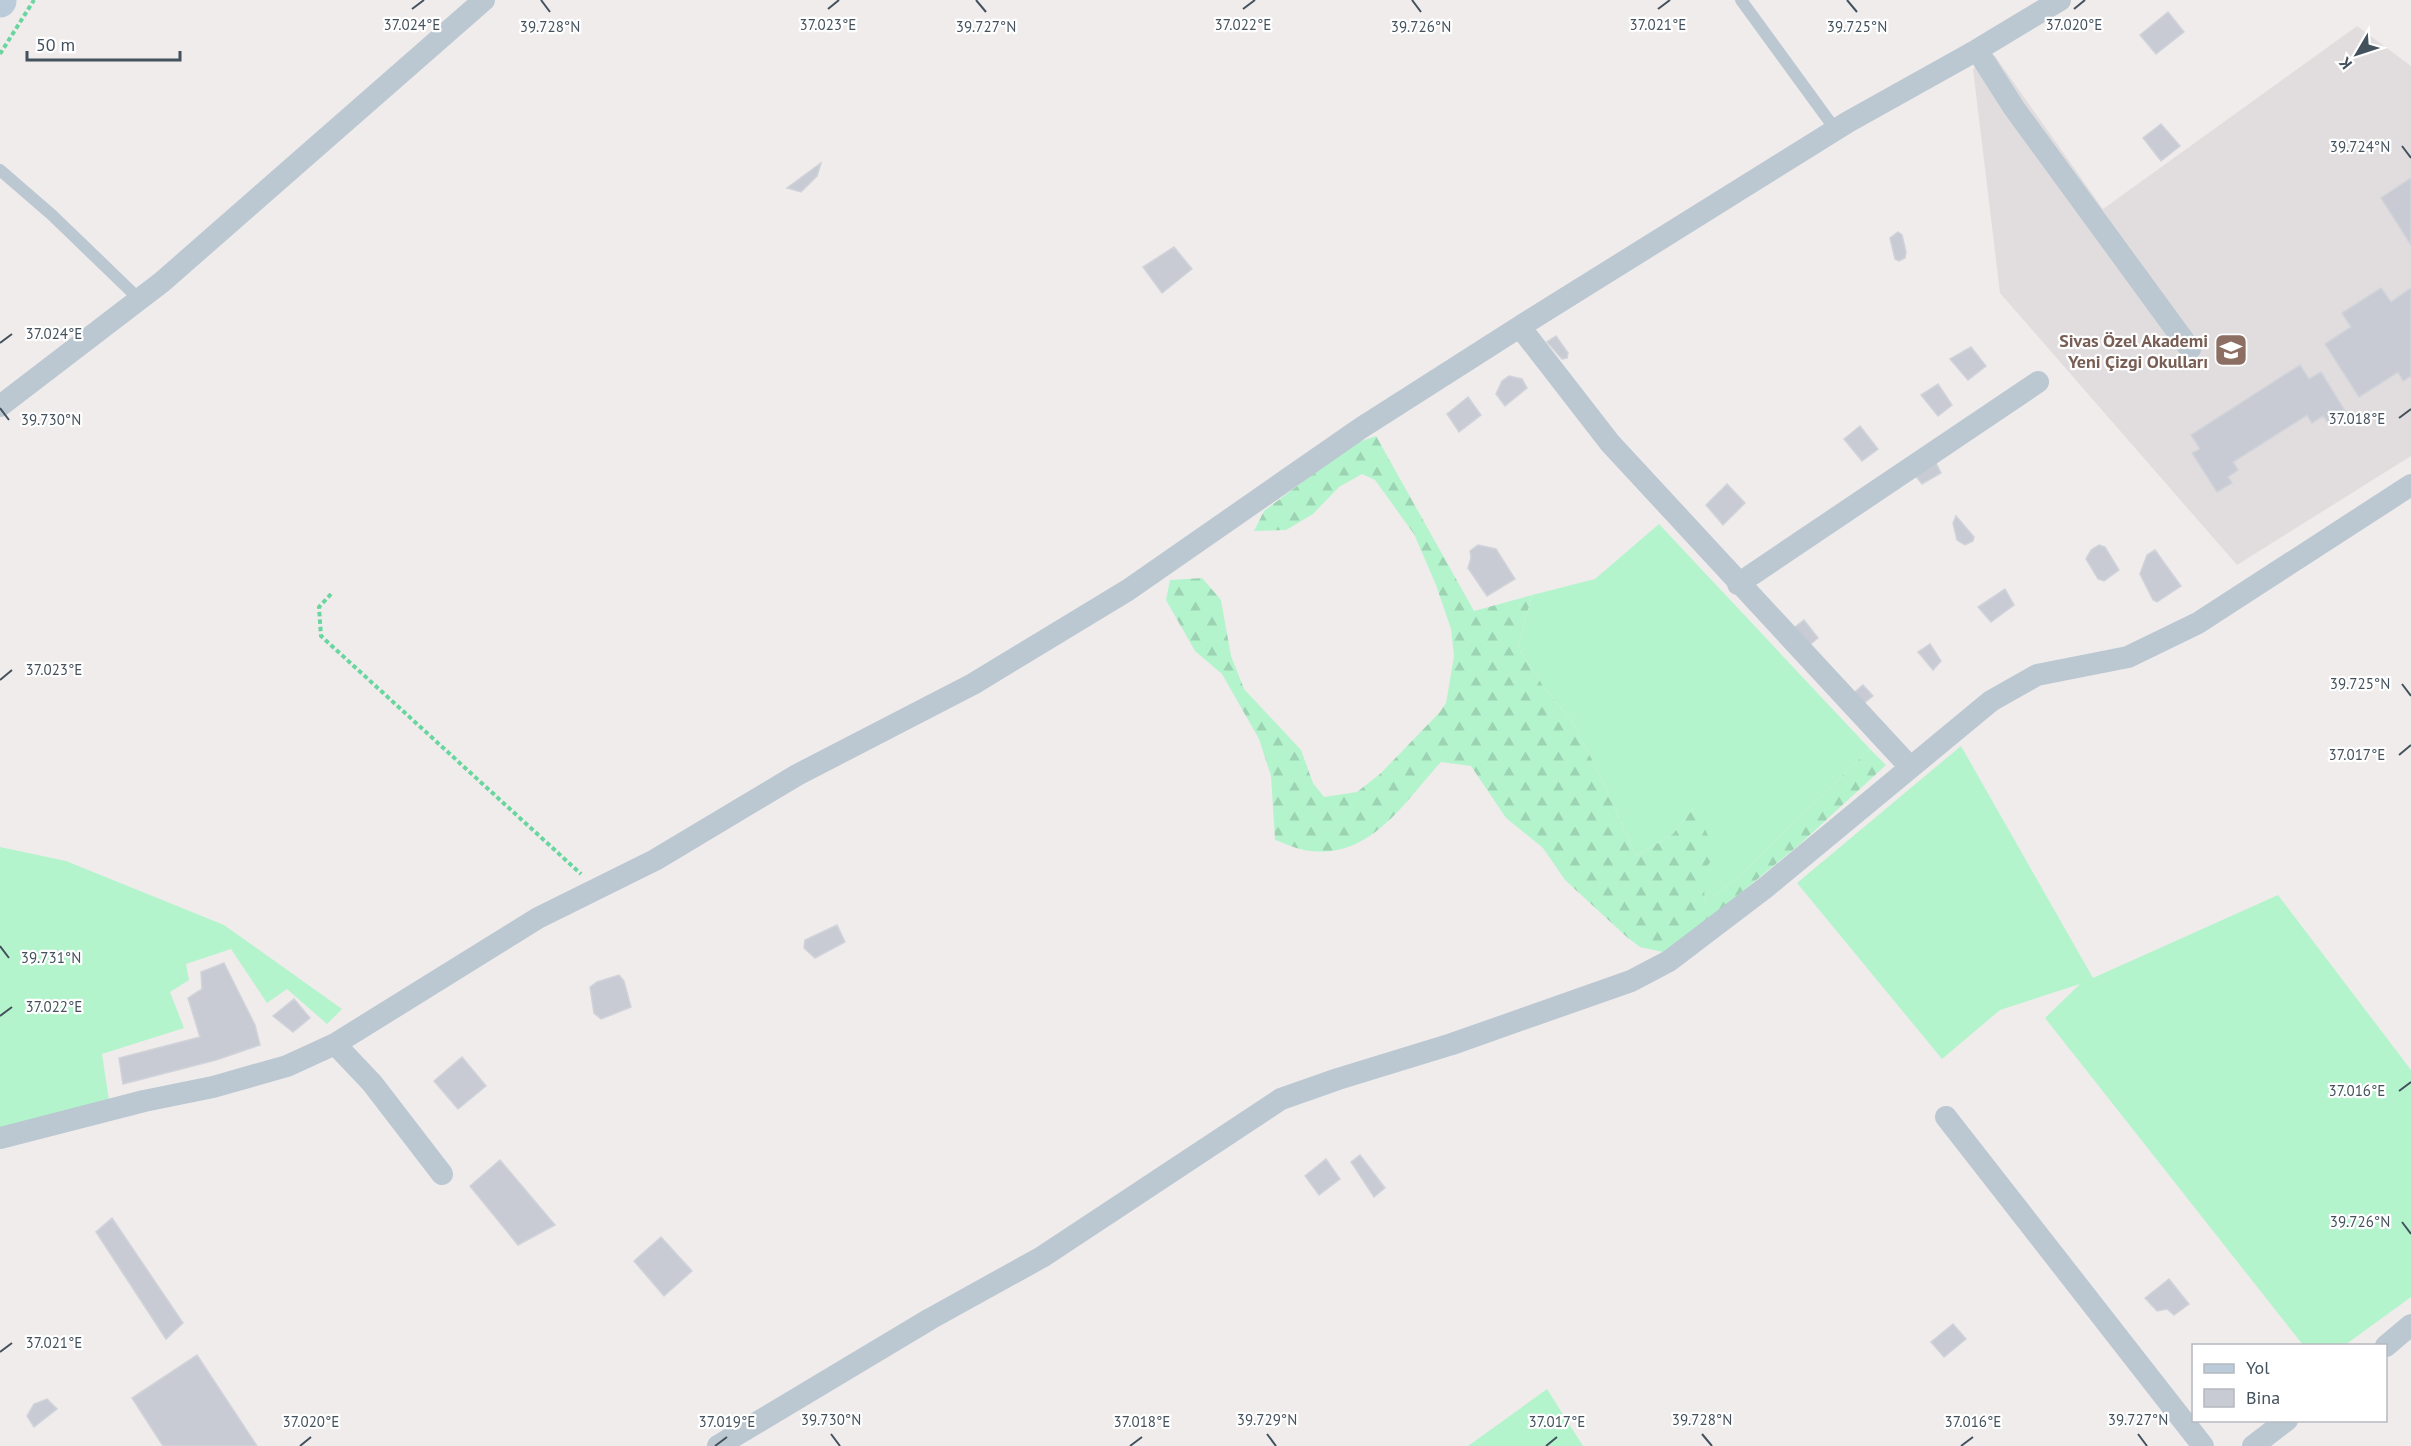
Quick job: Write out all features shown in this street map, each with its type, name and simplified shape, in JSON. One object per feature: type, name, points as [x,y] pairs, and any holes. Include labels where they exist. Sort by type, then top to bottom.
[{"type":"street","points":[[0,406],[139,299],[484,0]]},
{"type":"street","points":[[0,1138],[277,1070],[335,1044],[538,918],[655,860],[797,775],[973,684],[1118,596],[1361,428],[1520,327],[1835,129],[1977,50],[2060,0]]},
{"type":"street","points":[[1977,50],[2013,108],[2190,349]]},
{"type":"street","points":[[1520,327],[1610,443],[1738,584],[1910,767]]},
{"type":"street","points":[[1738,584],[2038,382]]},
{"type":"street","points":[[718,1446],[930,1319],[1042,1257],[1281,1099],[1631,981],[1669,962],[1765,888],[1991,701],[2037,675],[2128,657],[2198,623],[2411,485]]},
{"type":"street","points":[[335,1044],[372,1083],[442,1174]]},
{"type":"street","points":[[1946,1117],[2203,1446]]},
{"type":"street","points":[[2387,1344],[2411,1325]]},
{"type":"street","points":[[2253,1446],[2284,1422]]},
{"type":"lane","points":[[1741,0],[1835,129]]},
{"type":"lane","points":[[0,170],[52,214],[139,299]]},
{"type":"path","points":[[0,54],[34,0]]},
{"type":"path","points":[[331,594],[319,607],[321,636],[597,889]]},
{"type":"shaded area","name":"Sivas Özel Akademi Yeni Çizgi Okulları","points":[[2357,26],[2411,66],[2411,456],[2237,565],[2000,293],[1973,69],[1995,56],[2103,209]]},
{"type":"green space","points":[[1376,436],[1474,611],[1532,595],[1518,647],[1545,689],[1571,720],[1598,771],[1636,856],[1673,834],[1695,806],[1716,854],[1703,872],[1705,903],[1736,879],[1870,749],[1886,765],[1799,845],[1677,945],[1663,952],[1640,947],[1565,880],[1543,848],[1506,818],[1471,766],[1441,762],[1385,824],[1352,846],[1333,851],[1311,851],[1275,840],[1271,776],[1259,739],[1222,674],[1195,651],[1166,600],[1170,580],[1202,578],[1221,600],[1231,656],[1244,689],[1301,750],[1313,783],[1324,797],[1357,792],[1380,774],[1446,703],[1454,656],[1451,629],[1436,585],[1414,534],[1375,480],[1362,474],[1339,487],[1313,514],[1286,530],[1254,531],[1264,511],[1353,444]]},
{"type":"green space","points":[[1659,524],[1870,749],[1736,879],[1705,903],[1695,806],[1673,834],[1636,856],[1598,771],[1571,720],[1545,689],[1518,647],[1532,595],[1595,579]]},
{"type":"green space","points":[[1961,746],[2093,978],[2278,895],[2411,1070],[2411,1297],[2346,1344],[2302,1344],[2045,1018],[2080,984],[2000,1010],[1942,1059],[1797,883]]},
{"type":"green space","points":[[0,847],[66,861],[224,925],[342,1009],[327,1024],[287,989],[267,1003],[231,949],[186,964],[189,980],[170,992],[184,1028],[102,1054],[109,1100],[0,1131]]},
{"type":"green space","points":[[1547,1389],[1583,1446],[1468,1446]]},
{"type":"building","points":[[2168,12],[2184,32],[2156,54],[2140,35]]},
{"type":"building","points":[[2161,124],[2180,146],[2161,161],[2143,138]]},
{"type":"building","points":[[821,163],[817,176],[801,192],[787,188]]},
{"type":"building","points":[[2411,178],[2411,245],[2381,198]]},
{"type":"building","points":[[1898,232],[1902,235],[1906,252],[1905,258],[1899,261],[1895,259],[1890,238]]},
{"type":"building","points":[[1174,247],[1192,269],[1162,293],[1143,267]]},
{"type":"building","points":[[2381,288],[2391,302],[2411,288],[2411,376],[2403,381],[2398,372],[2359,397],[2325,344],[2351,327],[2342,313]]},
{"type":"building","points":[[1556,336],[1568,353],[1567,358],[1562,359],[1547,342]]},
{"type":"building","points":[[1971,347],[1986,366],[1968,380],[1950,359]]},
{"type":"building","points":[[2300,365],[2309,379],[2321,372],[2347,414],[2330,425],[2323,416],[2312,423],[2307,415],[2233,462],[2238,470],[2228,477],[2232,483],[2217,492],[2192,453],[2200,449],[2191,435]]},
{"type":"building","points":[[1509,376],[1522,379],[1527,388],[1505,406],[1496,394],[1502,381]]},
{"type":"building","points":[[1938,384],[1952,405],[1938,416],[1921,395]]},
{"type":"building","points":[[1468,397],[1481,415],[1459,432],[1447,414]]},
{"type":"building","points":[[1860,426],[1878,449],[1862,461],[1844,439]]},
{"type":"building","points":[[1935,461],[1941,473],[1922,484],[1915,475]]},
{"type":"building","points":[[1727,484],[1745,503],[1723,525],[1706,505]]},
{"type":"building","points":[[1956,516],[1974,537],[1973,541],[1965,545],[1957,540],[1953,523]]},
{"type":"building","points":[[1478,545],[1496,549],[1515,579],[1487,596],[1468,568],[1471,558],[1470,551]]},
{"type":"building","points":[[2099,545],[2105,547],[2119,570],[2104,581],[2098,579],[2086,559],[2091,550]]},
{"type":"building","points":[[2155,550],[2181,586],[2157,602],[2153,600],[2140,574],[2147,555]]},
{"type":"building","points":[[2005,589],[2014,605],[1991,622],[1978,607]]},
{"type":"building","points":[[1804,620],[1818,638],[1806,648],[1791,630]]},
{"type":"building","points":[[1930,644],[1941,661],[1933,670],[1918,652]]},
{"type":"building","points":[[1863,685],[1873,696],[1859,707],[1850,696]]},
{"type":"building","points":[[837,925],[845,942],[815,958],[804,948],[805,940]]},
{"type":"building","points":[[224,963],[255,1025],[260,1045],[216,1060],[123,1084],[119,1058],[200,1037],[188,998],[202,989],[201,972]]},
{"type":"building","points":[[619,975],[624,981],[631,1007],[601,1019],[594,1013],[590,987],[597,982]]},
{"type":"building","points":[[294,999],[310,1018],[293,1032],[273,1016]]},
{"type":"building","points":[[462,1057],[486,1086],[458,1109],[434,1081]]},
{"type":"building","points":[[1360,1155],[1385,1188],[1374,1197],[1351,1162]]},
{"type":"building","points":[[1326,1159],[1340,1179],[1319,1195],[1305,1176]]},
{"type":"building","points":[[500,1160],[555,1225],[518,1245],[470,1186]]},
{"type":"building","points":[[112,1218],[183,1323],[166,1339],[96,1232]]},
{"type":"building","points":[[661,1237],[692,1271],[664,1296],[634,1261]]},
{"type":"building","points":[[2169,1279],[2189,1304],[2174,1315],[2167,1309],[2157,1311],[2145,1298]]},
{"type":"building","points":[[1953,1324],[1966,1339],[1944,1357],[1931,1342]]},
{"type":"building","points":[[197,1355],[257,1446],[163,1446],[132,1398]]},
{"type":"building","points":[[47,1399],[57,1409],[34,1427],[27,1416],[34,1404]]},
{"type":"place","name":"Sivas Özel Akademi Yeni Çizgi Okulları","points":[[2231,350]]}]
